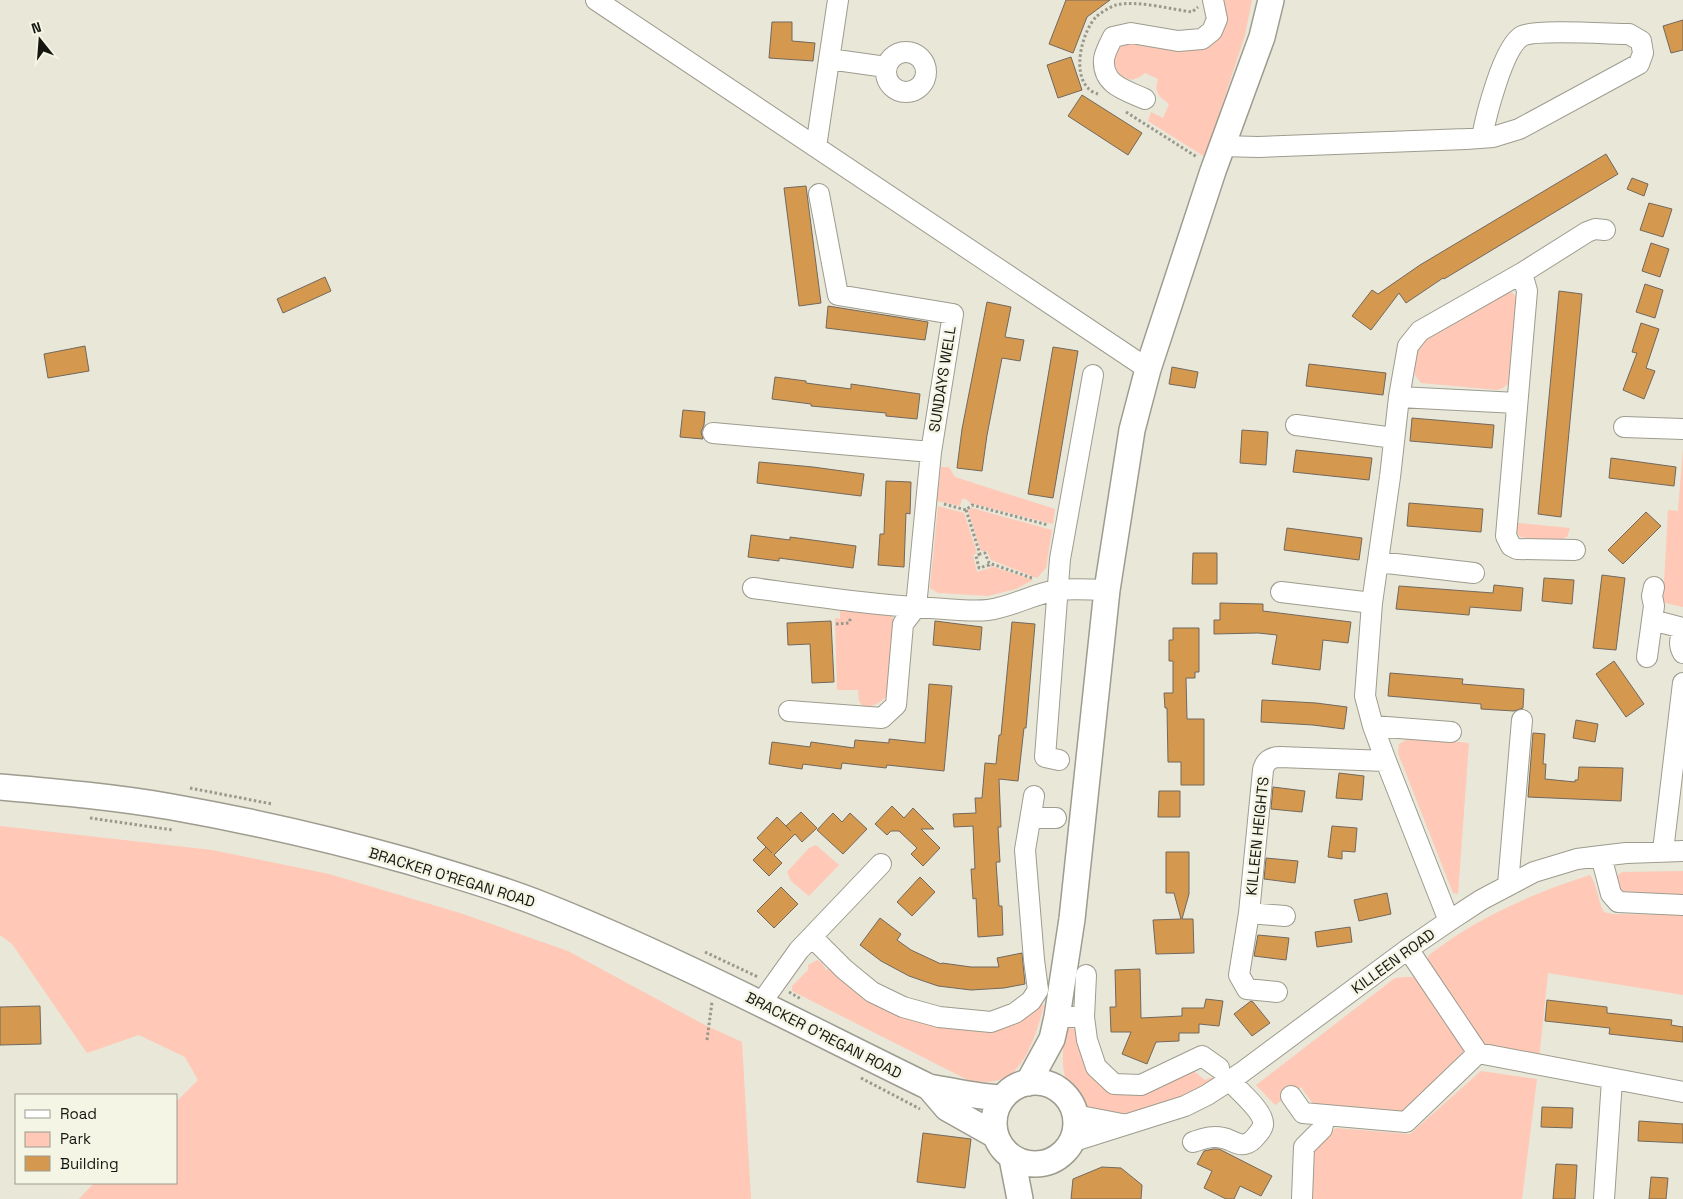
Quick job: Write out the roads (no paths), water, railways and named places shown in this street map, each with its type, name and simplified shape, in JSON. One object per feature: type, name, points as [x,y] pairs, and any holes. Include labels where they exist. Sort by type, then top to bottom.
[{"type":"main road","points":[[1056,1088],[1055,1028],[1072,919],[1107,590],[1132,430],[1148,369],[1218,157],[1262,37],[1271,0]]},
{"type":"main road","name":"BRACKER O'REGAN ROAD","points":[[0,787],[76,794],[170,807],[284,829],[380,853],[464,878],[534,902],[684,966],[716,998],[761,1003],[928,1087],[955,1091],[970,1096],[1002,1098]]},
{"type":"main road","points":[[1028,1083],[1055,1028]]},
{"type":"main road","points":[[1028,1083],[1042,1083],[1056,1088],[1068,1099],[1075,1115],[1076,1124],[1071,1142],[1063,1153],[1052,1160],[1042,1163],[1026,1163],[1012,1158],[1000,1146],[996,1135],[994,1115],[1002,1098],[1016,1087],[1028,1083]]},
{"type":"main road","name":"BRACKER O'REGAN ROAD","points":[[928,1087],[947,1108],[996,1135]]},
{"type":"main road","points":[[1012,1158],[1022,1199]]},
{"type":"main road","points":[[1022,1199],[1042,1163]]},
{"type":"street","points":[[596,0],[1148,369]]},
{"type":"street","points":[[816,147],[838,0]]},
{"type":"street","points":[[1145,99],[1112,84],[1105,73],[1104,58],[1113,37],[1130,33],[1178,41],[1202,40],[1212,31],[1218,19],[1213,0]]},
{"type":"street","points":[[1218,157],[1258,147],[1493,137],[1519,129],[1639,64],[1643,53],[1640,41],[1629,34],[1545,33],[1522,36],[1513,44],[1508,55],[1486,113],[1482,137]]},
{"type":"street","points":[[829,59],[886,68]]},
{"type":"street","name":"SUNDAYS WELL","points":[[789,711],[882,718],[896,705],[904,624],[916,607],[931,452],[953,314],[838,295],[819,194]]},
{"type":"street","points":[[1449,920],[1386,761],[1373,726],[1365,696],[1372,603],[1390,478],[1399,397],[1408,346],[1420,331],[1522,273],[1587,232],[1595,229],[1605,230]]},
{"type":"street","points":[[1522,273],[1526,291],[1506,529],[1508,541],[1511,546],[1517,549],[1575,550]]},
{"type":"street","points":[[1059,760],[1045,757],[1060,559],[1093,375]]},
{"type":"street","points":[[1399,397],[1517,403]]},
{"type":"street","points":[[1296,425],[1394,438]]},
{"type":"street","points":[[1624,427],[1683,429]]},
{"type":"street","name":"SUNDAYS WELL","points":[[713,433],[931,452]]},
{"type":"street","points":[[1378,562],[1474,573]]},
{"type":"street","points":[[1647,657],[1654,606],[1652,596],[1654,587]]},
{"type":"street","points":[[753,588],[916,607],[988,610],[1012,606],[1044,593],[1058,590],[1107,590]]},
{"type":"street","points":[[1281,592],[1372,603]]},
{"type":"street","points":[[1652,620],[1683,628]]},
{"type":"street","points":[[1683,633],[1680,646],[1683,653]]},
{"type":"street","points":[[1663,851],[1683,683]]},
{"type":"street","points":[[1508,885],[1522,720]]},
{"type":"street","points":[[1373,726],[1451,732]]},
{"type":"street","name":"KILLEEN HEIGHTS","points":[[1276,992],[1247,989],[1239,975],[1249,913],[1263,770],[1266,763],[1272,758],[1280,757],[1386,761]]},
{"type":"street","points":[[812,937],[844,969],[872,992],[903,1007],[939,1017],[991,1022],[1015,1013],[1031,1001],[1038,990],[1025,850],[1034,796]]},
{"type":"street","points":[[1031,818],[1056,818]]},
{"type":"street","name":"KILLEEN ROAD","points":[[1071,1142],[1123,1124],[1185,1106],[1207,1095],[1224,1074],[1449,920],[1508,885],[1553,866],[1601,856],[1683,850]]},
{"type":"street","points":[[1601,856],[1611,894],[1618,902],[1683,905]]},
{"type":"street","points":[[761,1003],[781,973],[812,937],[881,864]]},
{"type":"street","name":"KILLEEN HEIGHTS","points":[[1249,913],[1285,916]]},
{"type":"street","points":[[1408,949],[1478,1053],[1683,1092]]},
{"type":"street","points":[[1086,975],[1084,1017],[1087,1040],[1096,1067],[1114,1084],[1141,1085],[1202,1056],[1224,1074],[1260,1112],[1263,1119],[1263,1126],[1254,1140],[1245,1144],[1215,1137],[1193,1142]]},
{"type":"street","points":[[1055,1028],[1084,1017]]},
{"type":"street","points":[[1291,1096],[1303,1113],[1406,1122],[1478,1053]]},
{"type":"street","points":[[1604,1199],[1612,1080]]},
{"type":"street","points":[[1075,1115],[1123,1124]]},
{"type":"street","points":[[1302,1199],[1304,1147],[1322,1129],[1325,1116]]}]
